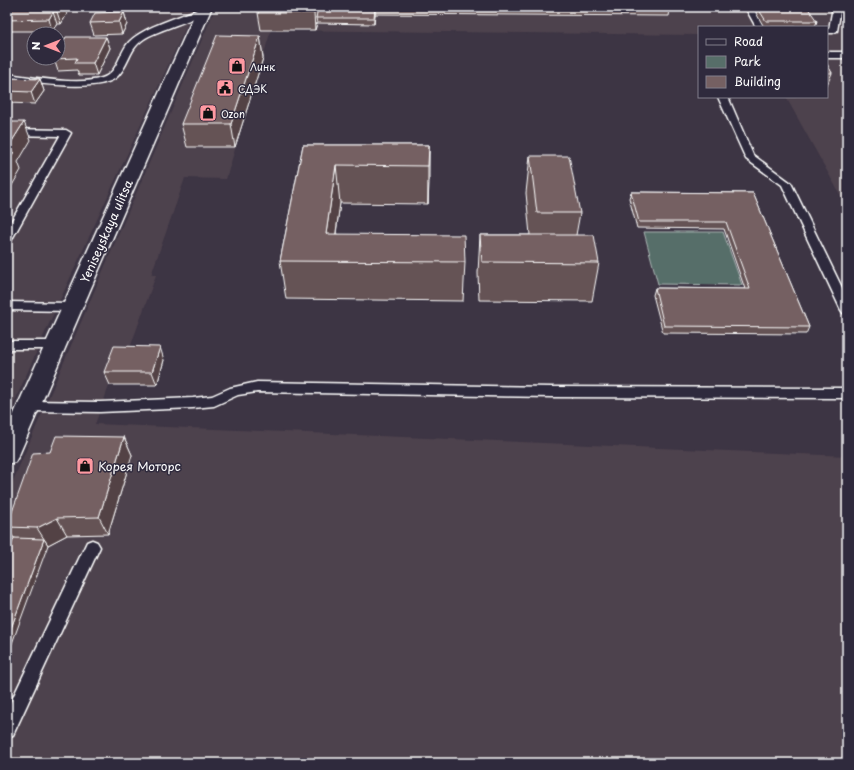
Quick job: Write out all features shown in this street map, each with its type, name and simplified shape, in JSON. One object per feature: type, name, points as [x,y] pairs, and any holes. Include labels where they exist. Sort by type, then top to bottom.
[{"type":"street","name":"Yeniseyskaya ulitsa","points":[[7,455],[205,9]]},
{"type":"lane","points":[[749,7],[759,26]]},
{"type":"lane","points":[[828,31],[833,31],[837,7]]},
{"type":"lane","points":[[7,77],[83,82],[106,80],[114,74],[131,45],[136,40],[146,34],[205,9]]},
{"type":"lane","points":[[828,55],[847,55]]},
{"type":"lane","points":[[723,98],[749,157],[786,183],[847,310]]},
{"type":"lane","points":[[7,132],[66,133],[7,239]]},
{"type":"lane","points":[[7,306],[72,307]]},
{"type":"lane","points":[[7,344],[56,345]]},
{"type":"lane","points":[[29,406],[100,407],[200,403],[214,401],[235,391],[257,387],[550,392],[847,393]]},
{"type":"lane","points":[[7,729],[92,547]]},
{"type":"shaded area","points":[[7,7],[195,7],[42,339],[7,419]]},
{"type":"shaded area","points":[[216,7],[847,7],[847,207],[787,98],[828,98],[828,26],[698,26],[698,35],[271,30],[226,179],[185,178],[151,275],[156,275],[126,359],[119,359],[95,424],[847,456],[847,763],[7,763],[7,495]]},
{"type":"green space","points":[[644,232],[723,232],[742,285],[658,284]]},
{"type":"building","points":[[7,7],[60,7],[57,12],[53,12],[49,19],[7,20]]},
{"type":"building","points":[[260,7],[315,7],[314,13],[258,13]]},
{"type":"building","points":[[318,7],[669,7],[670,10],[375,8],[374,18],[316,18]]},
{"type":"building","points":[[757,7],[807,7],[817,21],[766,21]]},
{"type":"building","points":[[124,12],[119,22],[90,23],[95,13]]},
{"type":"building","points":[[217,35],[260,36],[231,124],[181,124]]},
{"type":"building","points":[[66,37],[106,37],[93,63],[75,63],[77,58],[66,58]]},
{"type":"building","points":[[828,66],[832,73],[828,73]]},
{"type":"building","points":[[7,78],[40,79],[31,92],[7,91]]},
{"type":"building","points":[[7,122],[24,122],[7,149]]},
{"type":"building","points":[[303,145],[429,145],[428,166],[336,165],[326,234],[464,235],[465,262],[280,261]]},
{"type":"building","points":[[7,152],[14,152],[7,163]]},
{"type":"building","points":[[530,156],[569,156],[580,213],[537,213]]},
{"type":"building","points":[[631,192],[753,193],[809,327],[664,326],[655,288],[750,289],[726,222],[639,222]]},
{"type":"building","points":[[480,235],[594,235],[599,263],[482,262]]},
{"type":"building","points":[[114,346],[160,347],[152,372],[104,372]]},
{"type":"building","points":[[56,436],[124,437],[99,517],[57,518],[37,528],[7,527],[33,453],[50,452]]},
{"type":"building","points":[[14,538],[44,539],[7,639],[7,556]]},
{"type":"place","name":"Линк","points":[[237,66]]},
{"type":"place","name":"СДЭК","points":[[225,88]]},
{"type":"place","name":"Ozon","points":[[208,113]]},
{"type":"place","name":"Корея Моторс","points":[[85,466]]}]
